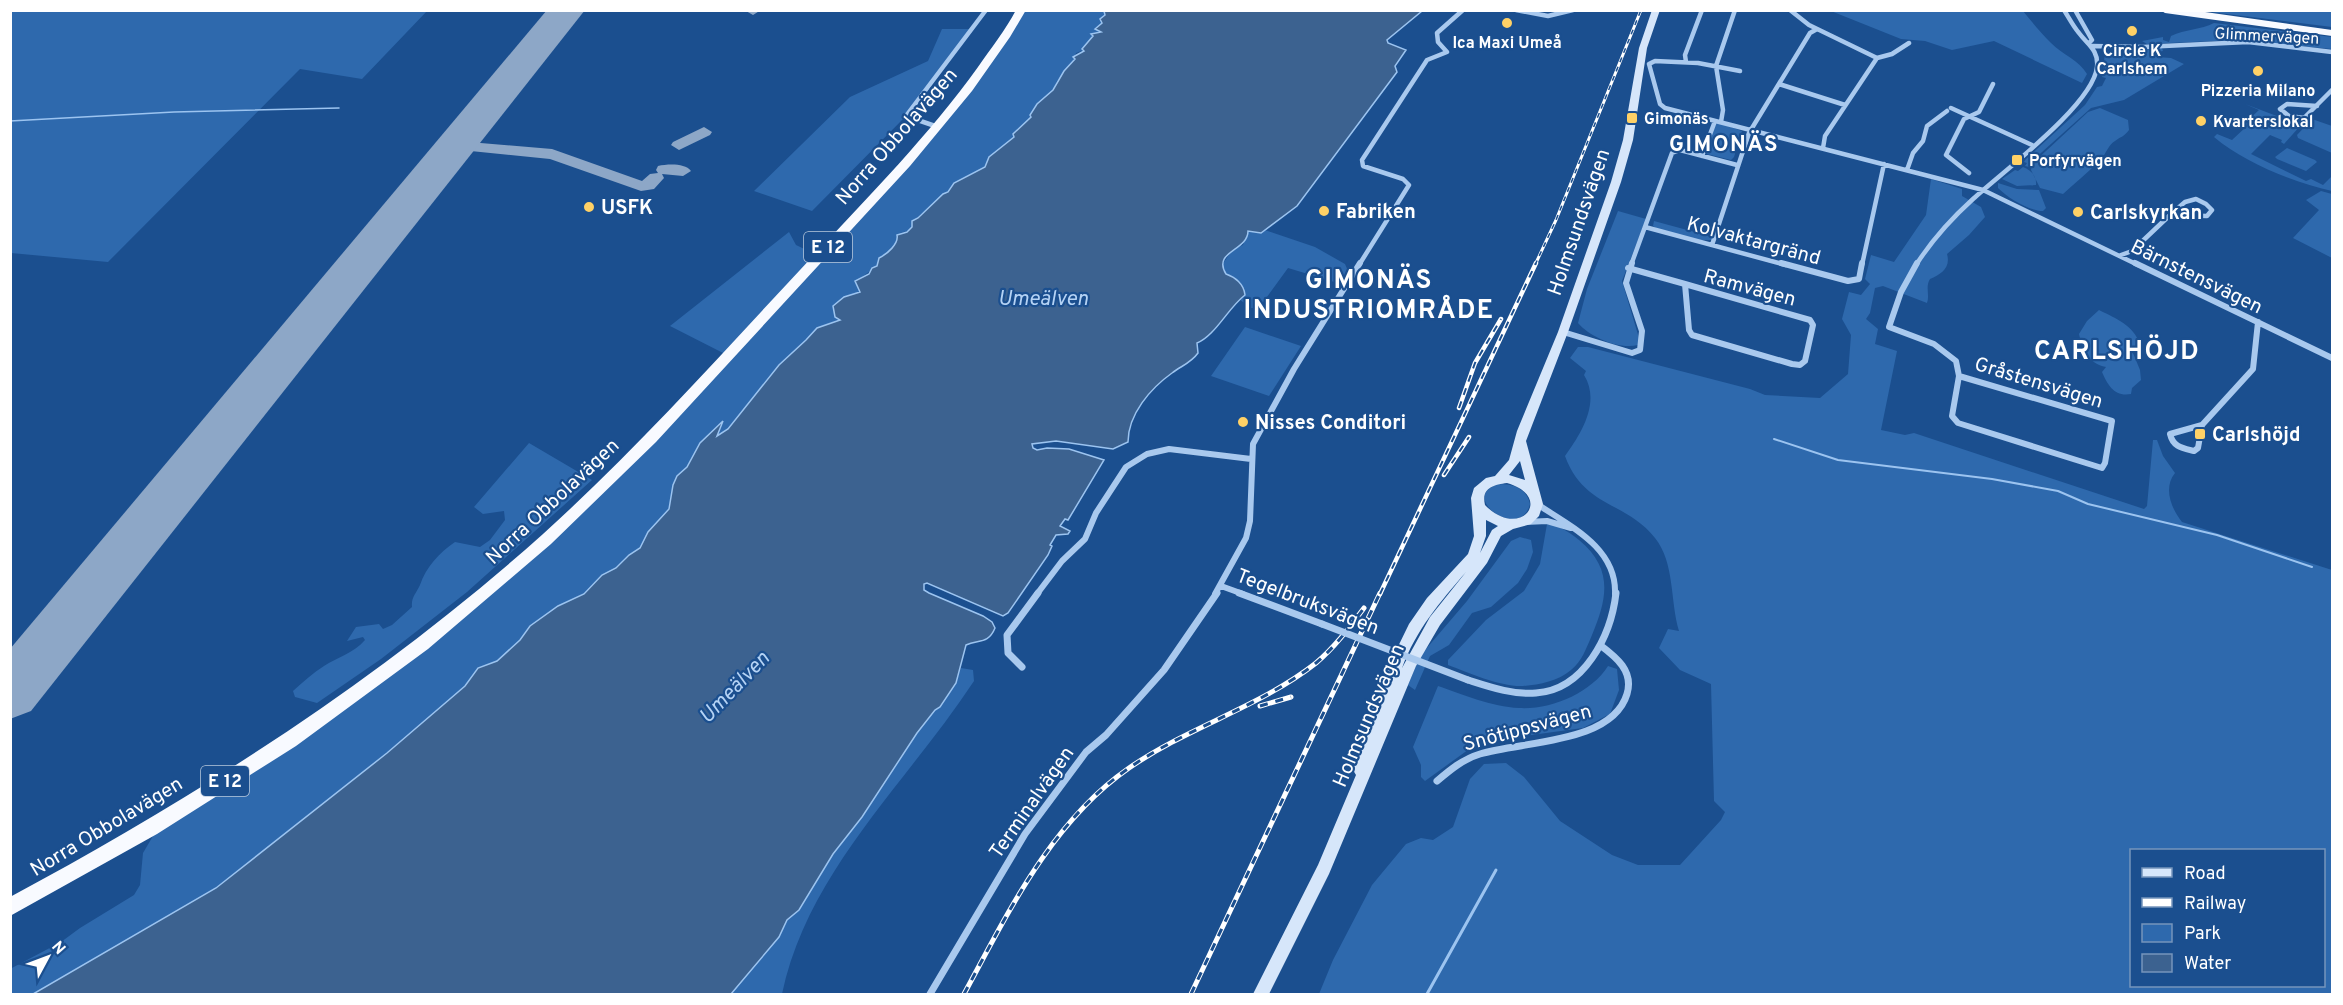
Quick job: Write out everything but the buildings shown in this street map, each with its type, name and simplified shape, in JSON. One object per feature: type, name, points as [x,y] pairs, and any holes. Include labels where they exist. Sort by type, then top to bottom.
[{"type":"highway","name":"Norra Obbolavägen","points":[[10,907],[163,819],[253,763],[362,688],[470,606],[547,540],[640,449],[939,127],[975,79],[1021,10]]},
{"type":"highway","points":[[2165,10],[2332,31]]},
{"type":"highway","points":[[2190,10],[2332,31]]},
{"type":"main road","name":"Holmsundsvägen","points":[[1351,809],[1371,730],[1397,663],[1414,628],[1432,602],[1473,556],[1480,536],[1477,498],[1480,488],[1490,481],[1499,479],[1511,468],[1563,332],[1629,140],[1642,48],[1656,10]]},
{"type":"main road","points":[[1520,441],[1535,499]]},
{"type":"main road","points":[[1499,479],[1521,483],[1535,499]]},
{"type":"main road","name":"Holmsundsvägen","points":[[1262,994],[1351,809],[1410,664],[1435,621],[1482,560],[1496,533],[1533,516],[1535,499]]},
{"type":"main road","points":[[1479,507],[1492,519],[1518,523]]},
{"type":"street","points":[[939,127],[906,116],[986,10]]},
{"type":"street","name":"Tegelbruksvägen","points":[[1463,10],[1437,33],[1438,42],[1447,52],[1427,60],[1362,160],[1361,163],[1368,169],[1403,179],[1409,185],[1262,425],[1253,444],[1250,521],[1246,538],[1221,586],[1468,680],[1516,694],[1538,694],[1555,690],[1581,675],[1596,656],[1616,604],[1615,583],[1612,572],[1600,550],[1535,499]]},
{"type":"street","points":[[1516,10],[1548,16],[1573,10]]},
{"type":"street","points":[[1702,10],[1685,55],[1686,62],[1740,71]]},
{"type":"street","points":[[1702,156],[1723,110],[1716,66],[1735,10]]},
{"type":"street","points":[[1790,10],[1817,29],[1877,58],[1892,54],[1909,43]]},
{"type":"street","points":[[2064,10],[2083,39],[2091,44]]},
{"type":"street","points":[[1959,376],[1956,361],[1941,348],[1889,327],[1898,300],[1925,251],[1941,232],[1983,190],[2074,109],[2089,90],[2097,68],[2092,40],[2075,10]]},
{"type":"street","points":[[1712,244],[1737,165],[1751,130],[1810,33],[1817,29]]},
{"type":"street","name":"Glimmervägen","points":[[2091,44],[2143,47],[2248,42],[2332,53]]},
{"type":"street","points":[[1822,148],[1825,136],[1877,58]]},
{"type":"street","name":"Bärnstensvägen","points":[[1686,62],[1655,61],[1649,64],[1660,105],[1665,108],[1983,190],[2332,358]]},
{"type":"street","points":[[1779,84],[1845,105]]},
{"type":"street","points":[[1969,173],[1946,155],[1957,136],[1956,132],[1967,116],[1979,112],[1994,84]]},
{"type":"street","points":[[2317,106],[2287,104],[2280,109],[2289,116],[2301,119],[2306,117],[2317,106],[2332,90]]},
{"type":"street","points":[[1907,170],[1913,153],[1923,141],[1927,126],[1949,110],[2032,145]]},
{"type":"street","points":[[1563,332],[1632,353],[1640,350],[1642,331],[1626,283],[1629,268],[1674,152],[1680,150],[1737,165]]},
{"type":"street","name":"Kolvaktargränd","points":[[1645,227],[1848,281],[1856,281],[1859,279],[1884,164]]},
{"type":"street","points":[[2121,255],[2132,251],[2170,215],[2184,202],[2190,199],[2203,202],[2212,210],[2211,214],[2204,216],[2170,215]]},
{"type":"street","name":"Ramvägen","points":[[1629,268],[1685,284],[1810,320],[1813,325],[1805,362],[1800,365],[1792,364],[1692,335],[1689,330],[1685,284]]},
{"type":"street","points":[[2202,425],[2198,448],[2194,451],[2180,448],[2172,442],[2170,434],[2202,425],[2253,369],[2259,322]]},
{"type":"street","name":"Gråstensvägen","points":[[1959,376],[2112,421],[2105,463],[2102,468],[1958,423],[1952,416],[1959,376]]},
{"type":"street","points":[[1022,667],[1008,653],[1007,635],[1062,561],[1085,539],[1096,513],[1126,467],[1147,454],[1169,449],[1251,459]]},
{"type":"street","name":"Tegelbruksvägen","points":[[1518,523],[1547,521],[1574,529]]},
{"type":"street","name":"Terminalvägen","points":[[930,994],[1025,834],[1086,752],[1106,735],[1164,670],[1221,586]]},
{"type":"street","name":"Snötippsvägen","points":[[1437,781],[1460,763],[1478,754],[1575,734],[1605,723],[1615,716],[1627,698],[1628,672],[1623,663],[1600,645]]},
{"type":"green space","points":[[10,11],[427,11],[362,79],[300,69],[108,262],[11,253]]},
{"type":"green space","points":[[1021,11],[1104,11],[1106,13],[1100,26],[1095,29],[1101,32],[1093,33],[1094,36],[1082,49],[1084,50],[1076,53],[1072,65],[1057,81],[1053,90],[1037,104],[1032,117],[1013,134],[1014,137],[991,156],[985,167],[953,185],[948,192],[920,215],[910,230],[900,233],[894,246],[878,259],[877,266],[855,282],[860,292],[850,295],[837,319],[840,319],[817,328],[779,365],[728,429],[716,436],[723,423],[700,443],[687,467],[673,485],[669,509],[665,516],[640,548],[616,568],[602,575],[584,594],[558,606],[530,626],[520,640],[497,661],[478,668],[465,686],[387,753],[216,888],[33,994],[11,994],[10,969],[61,942],[134,895],[140,885],[143,853],[163,819],[253,763],[521,563],[727,355],[670,326],[789,232],[796,245],[819,256],[919,150]]},
{"type":"green space","points":[[1831,11],[2023,11],[2051,43],[2080,65],[2087,74],[2082,83],[1994,41],[1952,50],[1925,41],[1901,39]]},
{"type":"green space","points":[[2203,11],[2332,11],[2332,27]]},
{"type":"green space","points":[[2214,23],[2332,37],[2332,49],[2236,40],[2147,44],[2142,41],[2163,37],[2163,40],[2169,42],[2171,36]]},
{"type":"green space","points":[[942,29],[974,29],[906,116],[812,211],[754,191],[850,97],[928,61]]},
{"type":"green space","points":[[2162,48],[2163,51],[2153,53],[2156,57],[2171,58],[2184,64],[2124,100],[2091,108],[2032,161],[2029,167],[2025,166],[2026,159],[2085,105],[2097,87],[2102,86],[2106,78],[2102,77],[2105,53]]},
{"type":"green space","points":[[2245,104],[2301,125],[2284,144],[2282,140],[2270,135],[2251,154],[2306,181],[2311,179],[2323,185],[2332,176],[2332,191],[2270,170],[2240,155],[2214,137],[2217,134],[2232,140],[2247,126],[2244,124],[2259,110]]},
{"type":"green space","points":[[2100,108],[2128,120],[2129,130],[2113,142],[2101,160],[2063,194],[2040,188],[2031,170],[2032,164],[2088,112]]},
{"type":"green space","points":[[2312,119],[2332,126],[2332,153],[2298,138],[2297,135]]},
{"type":"green space","points":[[1716,124],[1742,131],[1731,160],[1707,154],[1705,151]]},
{"type":"green space","points":[[2287,148],[2317,162],[2306,171],[2275,157]]},
{"type":"green space","points":[[2023,167],[2033,174],[2036,185],[2017,186],[2002,179],[2015,170],[2018,171]]},
{"type":"green space","points":[[1931,179],[1962,189],[1962,196],[1981,207],[1985,217],[1947,254],[1948,263],[1944,270],[1930,279],[1927,303],[1883,286],[1875,288],[1870,313],[1866,319],[1878,329],[1875,344],[1897,351],[1881,430],[1905,435],[1914,433],[2144,509],[2147,506],[2153,440],[2157,440],[2163,456],[2175,473],[2169,485],[2170,498],[2182,522],[2332,570],[2332,994],[1319,994],[1333,960],[1372,885],[1406,844],[1421,838],[1433,840],[1453,827],[1470,779],[1484,764],[1506,763],[1524,777],[1560,821],[1612,855],[1638,865],[1680,865],[1721,820],[1725,812],[1714,801],[1711,684],[1680,670],[1659,648],[1668,629],[1679,631],[1666,559],[1655,538],[1644,526],[1583,486],[1573,473],[1565,456],[1583,428],[1590,407],[1589,385],[1584,375],[1586,371],[1570,358],[1578,347],[1588,347],[1750,389],[1765,395],[1820,398],[1848,374],[1851,335],[1842,319],[1849,292],[1861,295],[1870,284],[1865,279],[1871,255],[1894,262],[1926,215]]},
{"type":"green space","points":[[1998,183],[2017,189],[2039,190],[2046,208],[2043,211],[2031,209],[2019,203],[1998,188]]},
{"type":"green space","points":[[2321,191],[2332,194],[2332,258],[2293,238],[2319,210],[2306,200]]},
{"type":"green space","points":[[1618,211],[1646,219],[1622,281],[1639,338],[1638,345],[1630,346],[1605,341],[1578,323],[1587,289]]},
{"type":"green space","points":[[1654,221],[1713,237],[1712,240],[1699,240],[1657,229],[1653,226]]},
{"type":"green space","points":[[1265,230],[1315,247],[1345,264],[1348,271],[1341,284],[1288,268],[1259,308],[1251,308],[1239,299],[1245,295],[1242,288],[1236,279],[1226,274],[1222,265],[1233,251],[1243,245],[1248,231],[1261,233]]},
{"type":"green space","points":[[2099,310],[2129,327],[2140,344],[2133,350],[2133,353],[2140,370],[2141,380],[2132,388],[2131,394],[2116,392],[2102,372],[2106,367],[2095,363],[2082,346],[2079,334],[2087,321]]},
{"type":"green space","points":[[1245,327],[1301,346],[1269,396],[1211,376]]},
{"type":"green space","points":[[529,443],[592,480],[467,592],[381,659],[317,703],[295,697],[293,691],[308,678],[365,640],[363,637],[347,641],[356,627],[379,624],[383,629],[392,625],[412,607],[413,598],[426,572],[449,546],[455,542],[480,547],[490,540],[505,520],[504,511],[483,514],[474,507]]},
{"type":"green space","points":[[1499,484],[1515,486],[1523,491],[1530,504],[1524,515],[1515,519],[1505,518],[1488,506],[1484,498],[1488,490]]},
{"type":"green space","points":[[1547,524],[1564,529],[1579,540],[1598,562],[1602,573],[1604,597],[1601,609],[1588,645],[1578,663],[1566,674],[1554,680],[1523,686],[1495,682],[1448,665],[1448,660],[1486,620],[1524,591],[1540,564]]},
{"type":"green space","points":[[1520,537],[1531,540],[1533,552],[1527,569],[1518,583],[1491,607],[1472,613],[1449,645],[1430,656],[1415,690],[1408,685],[1420,656],[1467,601],[1511,541]]},
{"type":"green space","points":[[1608,666],[1617,669],[1619,690],[1610,714],[1583,728],[1516,737],[1472,747],[1425,781],[1421,777],[1421,765],[1413,747],[1438,686],[1498,705],[1531,708],[1557,703],[1581,692],[1601,676]]},
{"type":"green space","points":[[961,668],[973,670],[974,681],[837,868],[814,908],[795,949],[782,994],[731,994],[779,937],[787,920],[799,910],[833,854],[862,817],[917,733],[940,707],[956,683]]},
{"type":"water","name":"Umeälven","points":[[1104,11],[1422,11],[1387,40],[1388,43],[1406,50],[1395,66],[1397,72],[1297,206],[1261,233],[1248,231],[1243,243],[1224,260],[1223,266],[1226,274],[1238,282],[1245,295],[1210,334],[1197,343],[1198,353],[1164,379],[1149,394],[1136,412],[1128,442],[1113,449],[1056,441],[1032,444],[1037,450],[1069,449],[1104,460],[1068,520],[1065,519],[1060,526],[1070,531],[1068,534],[1056,535],[1050,545],[1052,546],[1048,555],[1008,613],[1003,616],[927,583],[924,584],[924,590],[983,616],[992,622],[995,628],[986,639],[966,645],[956,683],[940,707],[917,733],[862,817],[833,854],[799,910],[787,920],[779,937],[731,994],[33,994],[216,888],[387,753],[465,686],[478,668],[497,661],[520,640],[530,626],[558,606],[584,594],[602,575],[616,568],[640,548],[648,532],[669,509],[677,476],[687,467],[700,443],[723,421],[717,436],[728,429],[779,365],[817,328],[840,320],[835,317],[833,306],[844,297],[860,292],[855,281],[869,274],[872,268],[877,266],[879,258],[894,245],[897,235],[907,232],[912,227],[912,221],[948,192],[954,183],[985,167],[989,157],[1014,137],[1013,134],[1031,117],[1037,104],[1053,90],[1064,71],[1075,59],[1073,57],[1084,51],[1082,49],[1093,36],[1091,34],[1101,32],[1095,29],[1102,23],[1100,19],[1105,15]]},
{"type":"waterway","points":[[10,121],[174,112],[339,108]]},
{"type":"waterway","points":[[1774,439],[1838,460],[1992,479],[2058,491],[2088,504],[2217,535],[2312,567]]},
{"type":"waterway","points":[[1427,994],[1496,870]]},
{"type":"taxiway","points":[[679,145],[704,132]]},
{"type":"taxiway","points":[[457,146],[552,154],[641,186],[648,185],[656,178]]},
{"type":"taxiway","points":[[664,170],[683,171]]},
{"type":"runway","points":[[10,693],[567,10]]},
{"type":"railway","points":[[1535,265],[1556,220],[1641,10]]},
{"type":"railway","points":[[1380,594],[1536,263]]},
{"type":"railway","points":[[1459,408],[1475,363],[1501,319]]},
{"type":"railway","points":[[1444,475],[1469,437]]},
{"type":"railway","points":[[1191,994],[1380,593]]},
{"type":"railway","points":[[964,994],[997,932],[1034,871],[1076,815],[1101,790],[1129,768],[1175,740],[1248,705],[1316,663],[1364,608]]},
{"type":"railway","points":[[1260,706],[1291,697]]},
{"type":"place","name":"Ica Maxi Umeå","points":[[1507,23]]},
{"type":"place","name":"Circle K Carlshem","points":[[2132,31]]},
{"type":"place","name":"Pizzeria Milano","points":[[2258,71]]},
{"type":"place","name":"Gimonäs","points":[[1632,118]]},
{"type":"place","name":"Kvarterslokal","points":[[2201,121]]},
{"type":"place","name":"Porfyrvägen","points":[[2017,160]]},
{"type":"place","name":"USFK","points":[[589,207]]},
{"type":"place","name":"Fabriken","points":[[1324,211]]},
{"type":"place","name":"Carlskyrkan","points":[[2078,212]]},
{"type":"place","name":"Nisses Conditori","points":[[1243,422]]},
{"type":"place","name":"Carlshöjd","points":[[2200,434]]},
{"type":"district","name":"GIMONÄS","points":[[1724,143]]},
{"type":"district","name":"GIMONÄS INDUSTRIOMRÅDE","points":[[1369,294]]},
{"type":"district","name":"CARLSHÖJD","points":[[2117,350]]}]
